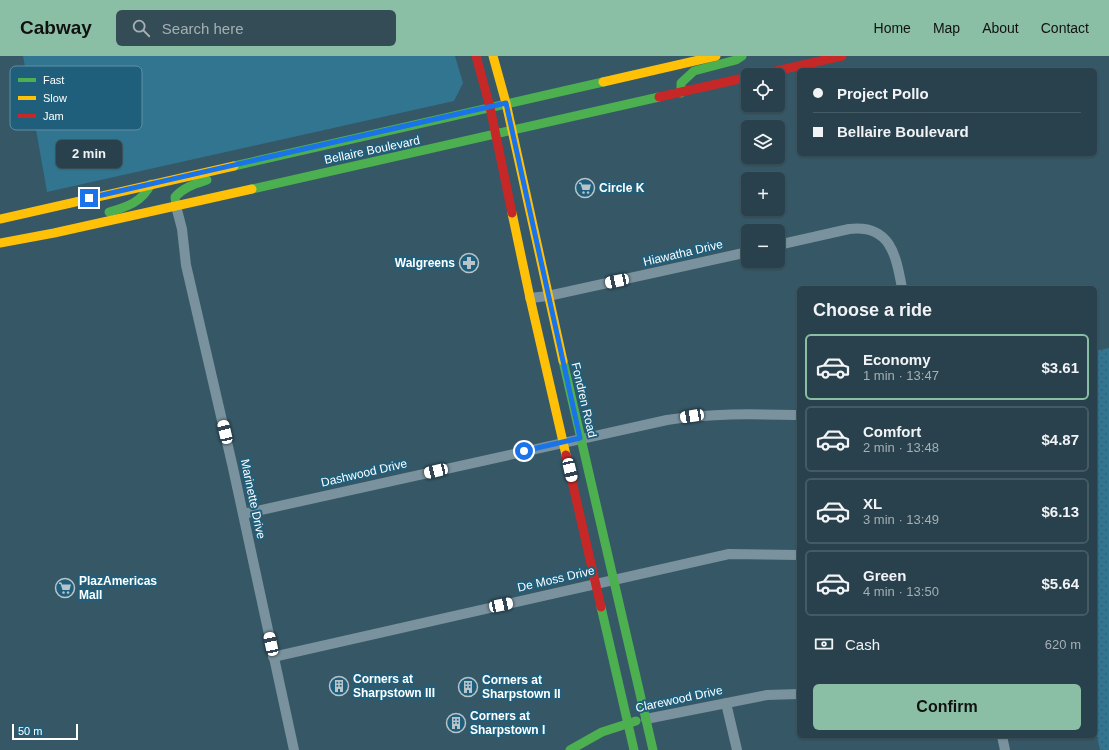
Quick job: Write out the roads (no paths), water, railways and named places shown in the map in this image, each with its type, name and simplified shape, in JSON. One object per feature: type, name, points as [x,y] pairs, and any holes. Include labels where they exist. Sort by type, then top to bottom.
[{"type":"main road","points":[[476,56],[490,107],[530,298],[634,750]]},
{"type":"main road","name":"Fondren Road","points":[[493,56],[506,103],[580,438],[653,750]]},
{"type":"main road","name":"Bellaire Boulevard","points":[[0,219],[716,56]]},
{"type":"main road","points":[[681,93],[681,83],[694,71],[736,60],[742,56]]},
{"type":"main road","points":[[785,69],[842,56]]},
{"type":"main road","name":"Bellaire Boulevard","points":[[0,244],[496,135],[741,79]]},
{"type":"main road","points":[[176,206],[175,197],[184,188],[196,183],[237,173],[257,160]]},
{"type":"main road","points":[[95,224],[101,217],[108,213],[141,200],[151,184]]},
{"type":"main road","name":"Clarewood Drive","points":[[570,750],[585,740],[608,729],[646,719]]},
{"type":"street","name":"Marinette Drive","points":[[176,206],[182,229],[186,265],[243,514],[294,750]]},
{"type":"street","points":[[785,244],[859,228],[868,229],[878,233],[890,246],[896,258],[902,286]]},
{"type":"street","name":"Hiawatha Drive","points":[[530,298],[548,296],[741,254]]},
{"type":"street","name":"Dashwood Drive","points":[[243,514],[580,438],[667,420],[692,416],[738,413],[797,415]]},
{"type":"street","name":"De Moss Drive","points":[[273,656],[729,554],[797,555]]},
{"type":"street","name":"Clarewood Drive","points":[[646,719],[767,695],[797,694]]},
{"type":"street","points":[[726,703],[737,750]]},
{"type":"street","points":[[1002,738],[1005,750]]},
{"type":"place","name":"Circle K","points":[[585,188]]},
{"type":"place","name":"Walgreens","points":[[469,263]]},
{"type":"place","name":"PlazAmericas Mall","points":[[65,588]]},
{"type":"place","name":"Corners at Sharpstown III","points":[[339,686]]},
{"type":"place","name":"Corners at Sharpstown II","points":[[468,687]]},
{"type":"place","name":"Corners at Sharpstown I","points":[[456,723]]}]
